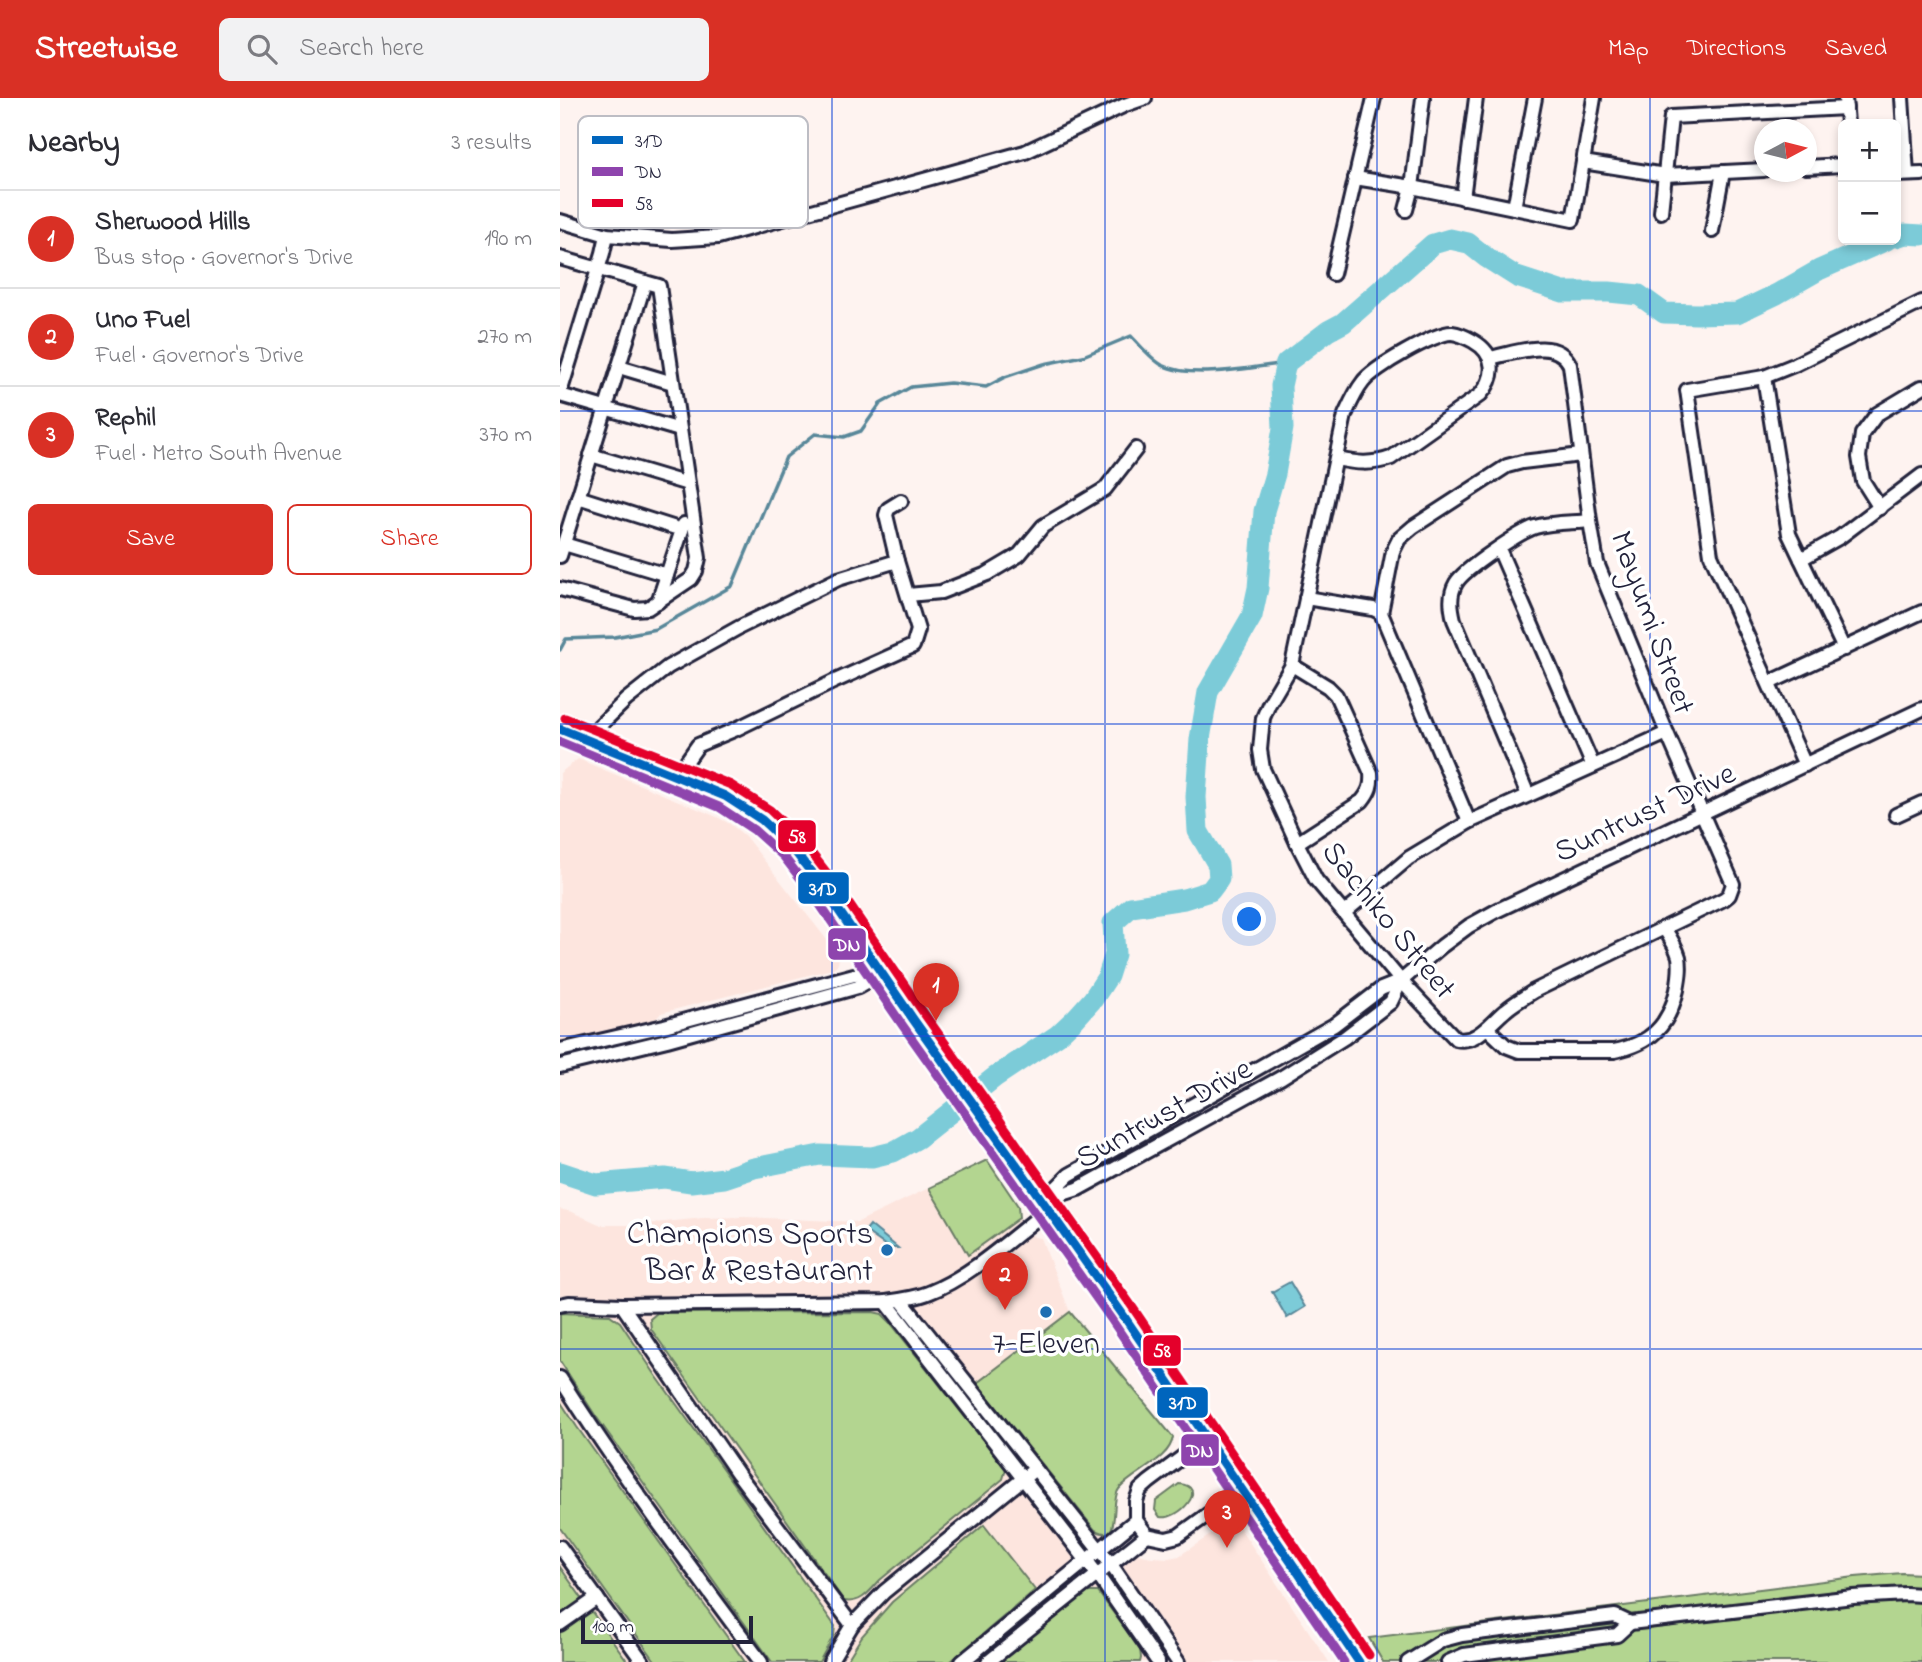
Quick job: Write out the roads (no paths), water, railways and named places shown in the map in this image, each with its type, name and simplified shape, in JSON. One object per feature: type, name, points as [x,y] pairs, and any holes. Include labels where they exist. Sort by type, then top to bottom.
[{"type":"main road","points":[[573,734],[677,775],[738,804],[762,820],[803,861],[1208,1438],[1359,1662]]},
{"type":"street","points":[[808,212],[1025,152],[1145,98]]},
{"type":"street","points":[[1333,274],[1374,98]]},
{"type":"street","points":[[1406,210],[1412,187],[1423,98]]},
{"type":"street","points":[[1463,198],[1476,98]]},
{"type":"street","points":[[1514,208],[1535,98]]},
{"type":"street","points":[[1355,178],[1573,220],[1594,98]]},
{"type":"street","points":[[1902,98],[1901,174],[1922,174]]},
{"type":"street","points":[[1661,212],[1671,117],[1845,103]]},
{"type":"street","points":[[1583,162],[1665,175],[1754,171]]},
{"type":"street","points":[[1817,166],[1838,165]]},
{"type":"street","points":[[1712,231],[1723,172]]},
{"type":"street","points":[[560,221],[578,226]]},
{"type":"street","points":[[584,228],[607,235],[672,240],[718,237],[751,228]]},
{"type":"street","points":[[607,235],[560,394],[680,430]]},
{"type":"street","points":[[560,258],[659,286],[699,558],[691,579],[648,608],[634,609],[560,589]]},
{"type":"street","points":[[645,282],[562,550],[667,575]]},
{"type":"street","points":[[1805,765],[1711,555],[1687,390],[1764,377],[1922,302]]},
{"type":"street","name":"Sachiko Street","points":[[1487,1028],[1473,1038],[1464,1041],[1456,1039],[1401,981],[1316,880],[1263,769],[1260,750],[1263,718],[1292,665],[1345,415],[1364,379],[1412,348],[1441,334],[1463,335],[1480,345],[1490,358]]},
{"type":"street","name":"Mayumi Street","points":[[1490,358],[1549,348],[1559,351],[1570,365],[1597,563],[1731,879],[1732,890],[1724,899],[1664,928]]},
{"type":"street","points":[[1336,459],[1360,464],[1377,463],[1391,458],[1480,395],[1489,379],[1490,358]]},
{"type":"street","points":[[619,367],[673,383]]},
{"type":"street","points":[[1764,377],[1789,534],[1844,649]]},
{"type":"street","points":[[1880,508],[1863,481],[1859,457],[1862,434],[1877,414],[1922,387]]},
{"type":"street","points":[[908,595],[941,592],[987,574],[1019,555],[1043,526],[1105,489],[1136,449]]},
{"type":"street","points":[[591,455],[688,484]]},
{"type":"street","points":[[1469,822],[1381,613],[1393,551],[1399,539],[1413,527],[1507,466],[1581,455]]},
{"type":"street","points":[[1801,559],[1840,537],[1922,475]]},
{"type":"street","points":[[578,497],[682,530]]},
{"type":"street","points":[[677,775],[698,746],[913,646],[918,630],[886,515],[888,509],[901,501]]},
{"type":"street","points":[[657,603],[691,503]]},
{"type":"street","points":[[1528,795],[1454,620],[1451,598],[1456,583],[1467,570],[1522,533],[1550,524],[1590,522]]},
{"type":"street","points":[[1499,549],[1593,766]]},
{"type":"street","points":[[573,734],[626,700],[668,667],[738,628],[838,579],[897,561]]},
{"type":"street","points":[[1306,598],[1373,609],[1381,613]]},
{"type":"street","points":[[1769,683],[1922,612]]},
{"type":"street","points":[[1292,665],[1328,687],[1336,695],[1371,773],[1372,783],[1370,792],[1362,801],[1297,843]]},
{"type":"street","name":"Suntrust Drive","points":[[1046,1205],[1069,1175],[1334,1026],[1381,989],[1401,981],[1469,926],[1922,709]]},
{"type":"street","points":[[1344,913],[1409,858],[1469,822],[1667,733]]},
{"type":"street","points":[[1896,815],[1922,803]]},
{"type":"street","points":[[1664,928],[1673,942],[1680,976],[1673,1006],[1661,1027],[1648,1040],[1614,1051],[1519,1051],[1506,1046],[1487,1028],[1507,1008],[1534,991],[1664,928]]},
{"type":"street","points":[[560,1050],[664,1026],[854,975],[883,973]]},
{"type":"street","points":[[560,1066],[667,1040],[858,987],[883,973]]},
{"type":"street","name":"Suntrust Drive","points":[[1046,1205],[1282,1077],[1344,1038],[1391,1002],[1401,981]]},
{"type":"street","points":[[560,1305],[901,1300],[926,1294],[967,1272],[1046,1205]]},
{"type":"street","points":[[901,1300],[1110,1563],[1168,1660]]},
{"type":"street","points":[[886,1302],[1097,1574],[1168,1660]]},
{"type":"street","points":[[622,1305],[738,1474],[852,1625]]},
{"type":"street","points":[[560,1378],[662,1528],[761,1662]]},
{"type":"street","points":[[1208,1438],[1140,1490],[1136,1501],[1136,1520],[1147,1535],[1166,1539],[1178,1536],[1243,1489]]},
{"type":"street","points":[[830,1662],[852,1625],[884,1592],[1035,1469]]},
{"type":"street","points":[[962,1662],[1136,1520]]},
{"type":"street","points":[[988,1662],[1147,1535]]},
{"type":"street","points":[[560,1547],[643,1662]]},
{"type":"street","points":[[1408,1662],[1443,1640],[1462,1635],[1615,1616],[1630,1623],[1853,1597],[1922,1595]]},
{"type":"street","points":[[560,1624],[597,1598]]},
{"type":"street","points":[[1448,1662],[1464,1655],[1617,1635],[1630,1623]]},
{"type":"water","points":[[870,1225],[898,1248],[889,1248],[865,1231]]},
{"type":"water","points":[[1290,1282],[1305,1307],[1287,1318],[1272,1292]]},
{"type":"waterway","points":[[1901,235],[1922,235]]},
{"type":"waterway","points":[[560,1172],[596,1184],[665,1178],[691,1182],[724,1178],[754,1168],[820,1155],[872,1157],[893,1152],[918,1138],[995,1077],[1058,1035],[1075,1019],[1093,999],[1108,976],[1115,954],[1113,923],[1131,907],[1184,899],[1210,891],[1219,879],[1218,865],[1198,831],[1196,797],[1200,739],[1208,692],[1252,616],[1258,588],[1264,511],[1275,474],[1283,428],[1281,386],[1286,363],[1343,323],[1433,244],[1450,239],[1468,243],[1517,277],[1563,292],[1639,295],[1664,313],[1697,314],[1737,313],[1819,270],[1876,245]]},
{"type":"waterway","points":[[560,650],[566,639],[615,637],[656,629],[732,586],[786,457],[815,434],[844,437],[861,431],[880,404],[911,387],[950,383],[986,387],[1005,377],[1044,364],[1083,356],[1131,336],[1162,365],[1190,372],[1286,363]]},
{"type":"place","name":"Sherwood Hills","points":[[936,1021]]},
{"type":"place","name":"Champions Sports Bar & Restaurant","points":[[887,1250]]},
{"type":"place","name":"Uno Fuel","points":[[1005,1310]]},
{"type":"place","name":"7-Eleven","points":[[1046,1312]]},
{"type":"place","name":"Rephil","points":[[1227,1548]]}]
